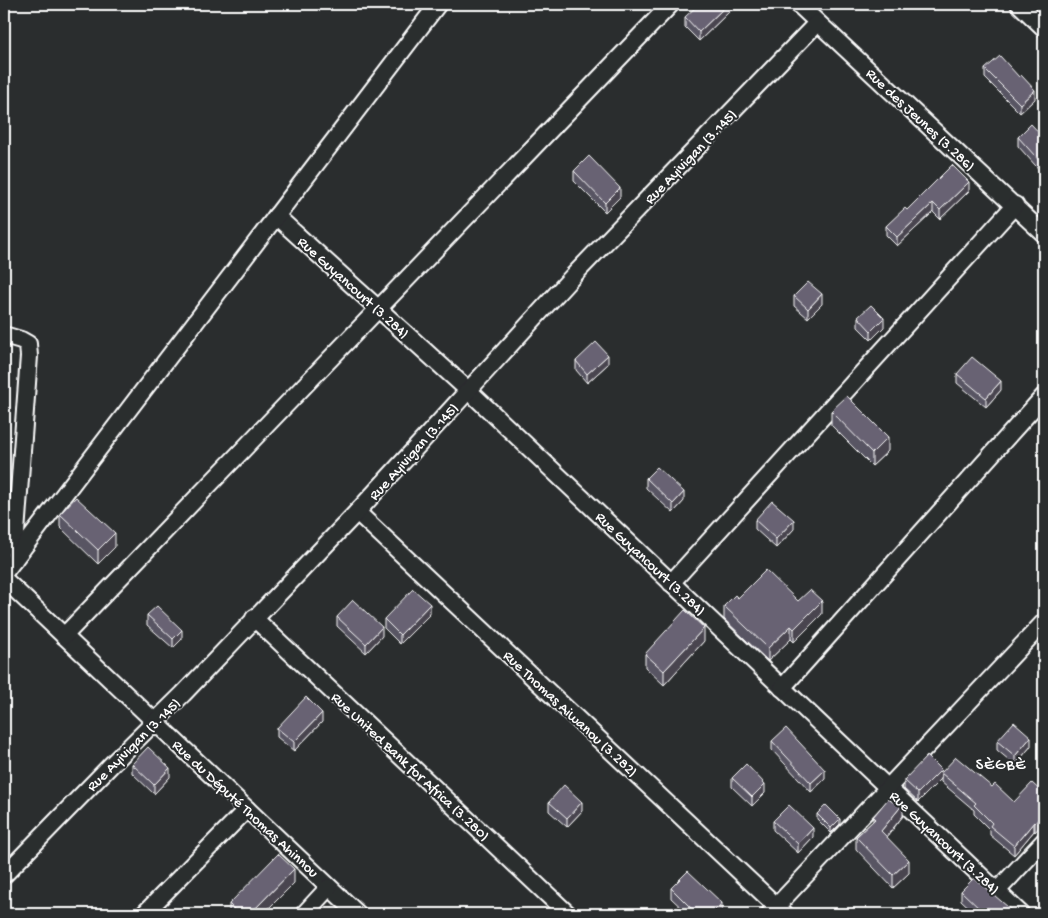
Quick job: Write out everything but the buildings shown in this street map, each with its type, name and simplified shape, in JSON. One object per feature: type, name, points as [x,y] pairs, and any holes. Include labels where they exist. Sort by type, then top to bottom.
[{"type":"street","points":[[4,573],[438,4]]},
{"type":"street","points":[[64,636],[671,4]]},
{"type":"street","name":"Rue des Jeunes (3.286)","points":[[798,4],[1044,234]]},
{"type":"street","points":[[1019,4],[1044,28]]},
{"type":"street","name":"Rue Ayivigan (3.145)","points":[[4,875],[154,721],[183,694],[357,512],[573,276],[818,23]]},
{"type":"street","points":[[671,583],[1015,205]]},
{"type":"street","name":"Rue Guyancourt (3.284)","points":[[276,216],[468,390],[1021,914]]},
{"type":"street","points":[[4,335],[22,340],[28,344],[30,356],[14,560]]},
{"type":"street","points":[[782,688],[1044,396]]},
{"type":"street","name":"Rue Thomas Aiwanou (3.282)","points":[[357,512],[777,911]]},
{"type":"street","name":"Rue du Député Thomas Ahinnou","points":[[4,579],[358,914]]},
{"type":"street","name":"Rue United Bank for Africa (3.280)","points":[[254,618],[568,914]]},
{"type":"street","points":[[777,911],[888,788],[1044,622]]},
{"type":"street","points":[[144,914],[247,810]]},
{"type":"street","points":[[997,891],[1044,841]]},
{"type":"street","points":[[304,914],[329,887]]},
{"type":"district","name":"SÈGBÈ","points":[[1001,763]]}]
